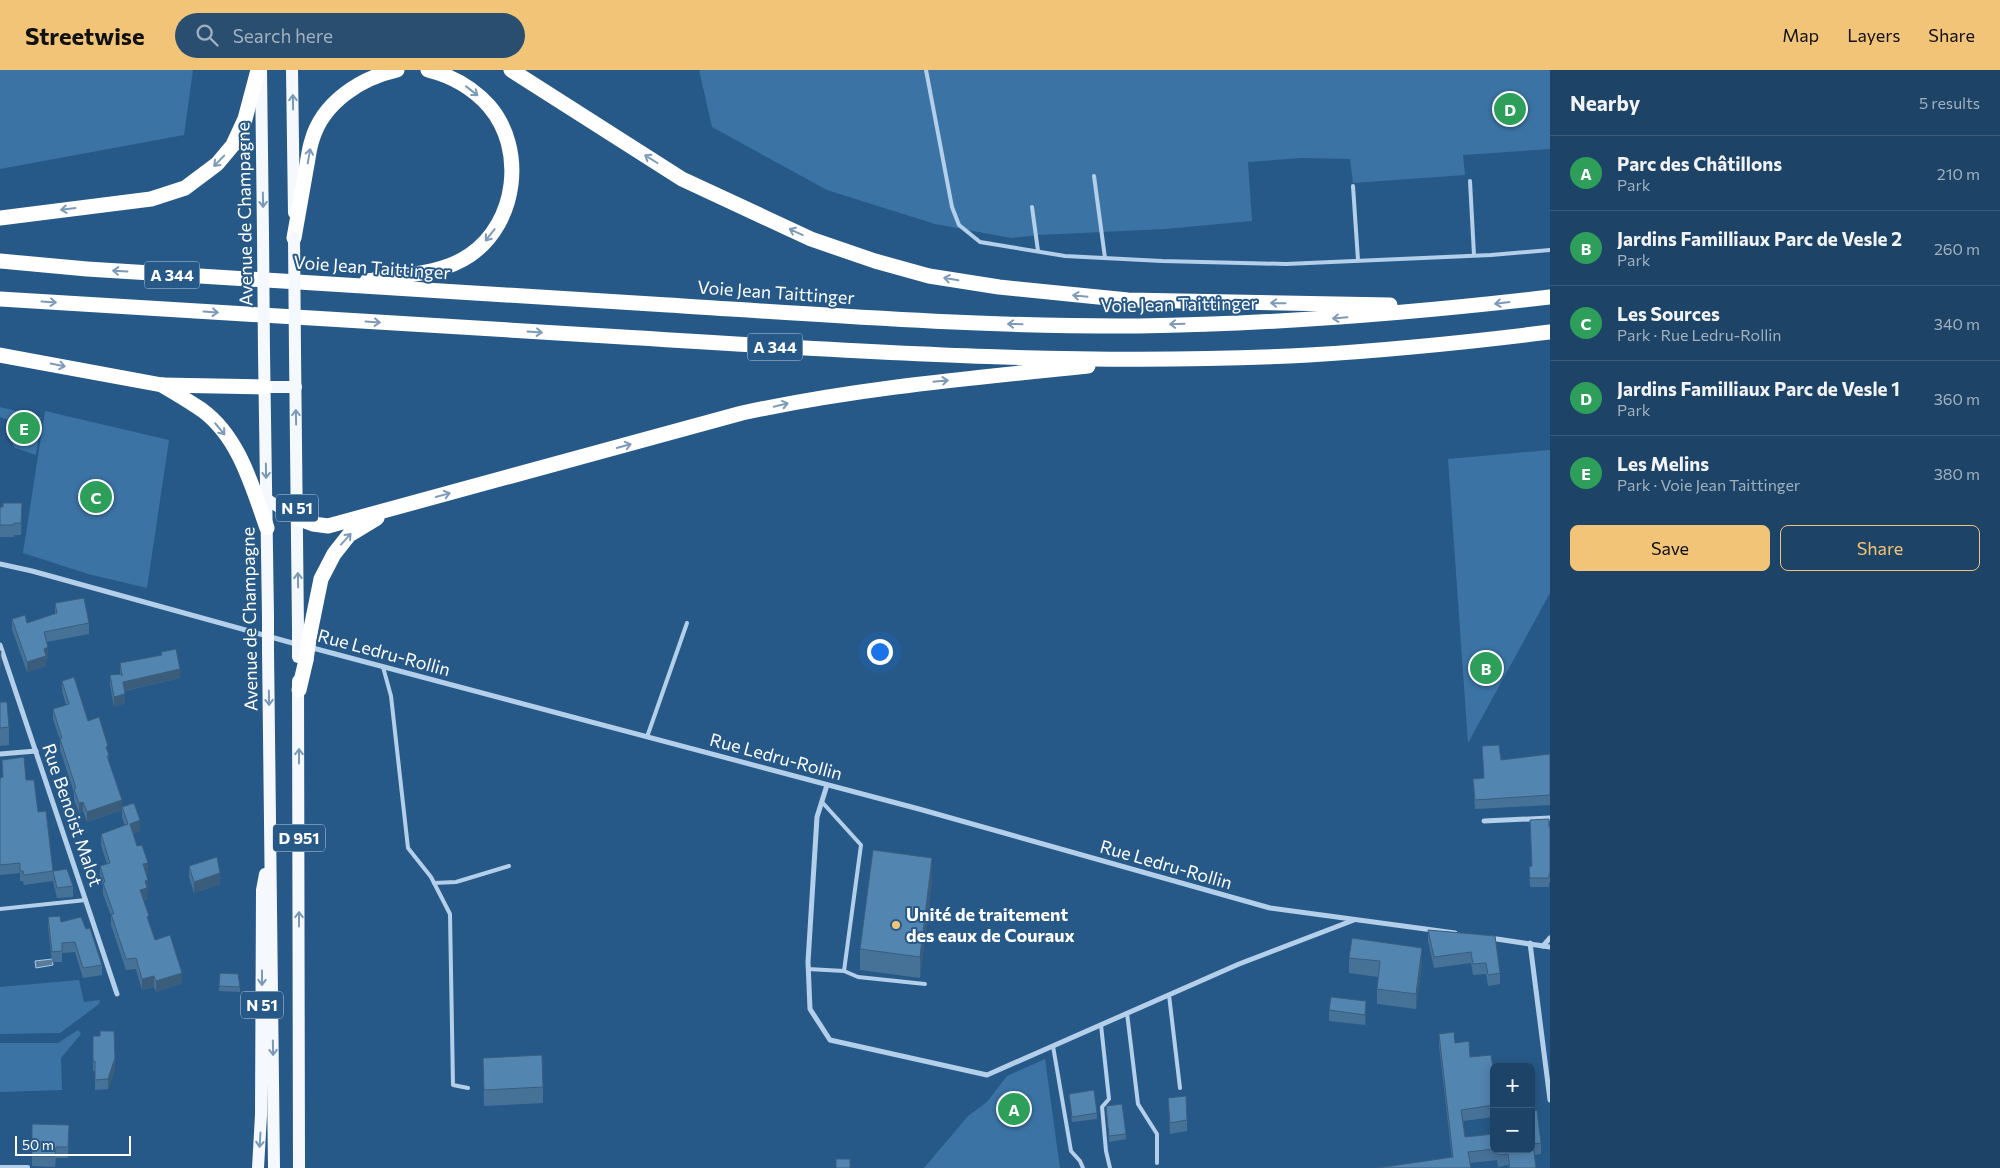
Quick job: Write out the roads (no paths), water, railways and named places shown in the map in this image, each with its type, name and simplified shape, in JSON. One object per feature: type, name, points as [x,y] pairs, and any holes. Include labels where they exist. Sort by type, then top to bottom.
[{"type":"highway","points":[[0,218],[151,199],[185,188],[217,164],[233,145],[245,119],[259,70]]},
{"type":"highway","points":[[294,238],[312,140],[319,122],[335,102],[349,90],[385,73],[397,70]]},
{"type":"highway","points":[[344,285],[434,270],[454,264],[471,254],[485,241],[496,228],[504,211],[512,177],[507,142],[500,123],[490,107],[460,82],[443,74],[428,70]]},
{"type":"highway","points":[[511,70],[682,178],[812,239],[875,261],[929,276],[999,287],[1128,300],[1470,306]]},
{"type":"highway","name":"Voie Jean Taittinger","points":[[0,262],[88,270],[871,318],[1004,324],[1139,326],[1301,321],[1550,298]]},
{"type":"highway","name":"A 344","points":[[0,299],[862,352],[1009,357],[1163,359],[1309,355],[1476,341],[1550,332]]},
{"type":"highway","points":[[0,354],[162,384],[265,387]]},
{"type":"highway","points":[[297,518],[313,524],[328,526],[742,413],[804,400],[921,383],[1163,359]]},
{"type":"highway","points":[[162,384],[203,411],[244,462],[266,528]]},
{"type":"highway","points":[[299,690],[304,631],[321,579],[334,554],[349,535],[396,508]]},
{"type":"main road","name":"Avenue de Champagne","points":[[259,70],[263,235],[274,1168]]},
{"type":"main road","name":"N 51","points":[[292,70],[297,518],[304,631]]},
{"type":"main road","points":[[265,387],[296,387]]},
{"type":"main road","points":[[266,499],[297,518]]},
{"type":"main road","name":"D 951","points":[[299,690],[299,1168]]},
{"type":"main road","name":"N 51","points":[[258,1168],[261,1115],[262,890],[270,842]]},
{"type":"main road","points":[[300,1116],[304,1168]]},
{"type":"street","name":"Rue Ledru-Rollin","points":[[0,564],[827,785],[1270,908],[1457,933]]},
{"type":"street","name":"Rue Benoist Malot","points":[[0,645],[117,994]]},
{"type":"street","points":[[0,754],[36,751]]},
{"type":"street","points":[[827,785],[817,817],[808,969],[810,1009],[830,1040],[987,1075],[1239,964],[1354,920]]},
{"type":"street","points":[[1484,821],[1550,818]]},
{"type":"street","points":[[1487,937],[1550,947]]},
{"type":"street","points":[[1543,946],[1550,938]]},
{"type":"street","points":[[1530,943],[1550,1100]]},
{"type":"lane","points":[[926,70],[952,207],[959,225],[980,242],[1065,256],[1162,262],[1286,264],[1474,256],[1550,250]]},
{"type":"lane","points":[[1094,176],[1105,258]]},
{"type":"lane","points":[[1470,180],[1474,256]]},
{"type":"lane","points":[[1353,186],[1358,260]]},
{"type":"lane","points":[[1032,207],[1038,251]]},
{"type":"lane","points":[[646,737],[687,623]]},
{"type":"lane","points":[[383,667],[391,696],[408,848],[434,883],[450,914],[453,1085],[468,1088]]},
{"type":"lane","points":[[822,802],[861,845],[844,971]]},
{"type":"lane","points":[[434,883],[456,882],[509,866]]},
{"type":"lane","points":[[0,909],[86,900]]},
{"type":"lane","points":[[808,969],[844,971],[858,977],[925,984]]},
{"type":"lane","points":[[1169,995],[1180,1088]]},
{"type":"lane","points":[[1127,1013],[1138,1104],[1157,1134],[1157,1163]]},
{"type":"lane","points":[[1102,1025],[1109,1099],[1102,1107],[1106,1151],[1110,1168]]},
{"type":"lane","points":[[1053,1046],[1071,1151],[1080,1161],[1083,1168]]},
{"type":"lane","points":[[0,1167],[28,1167]]},
{"type":"place","name":"Jardins Familliaux Parc de Vesle 1","points":[[1510,109]]},
{"type":"place","name":"Les Melins","points":[[24,428]]},
{"type":"place","name":"Les Sources","points":[[96,497]]},
{"type":"place","name":"Jardins Familliaux Parc de Vesle 2","points":[[1486,668]]},
{"type":"place","name":"Unité de traitement des eaux de Couraux","points":[[896,925]]},
{"type":"place","name":"Parc des Châtillons","points":[[1014,1109]]}]
